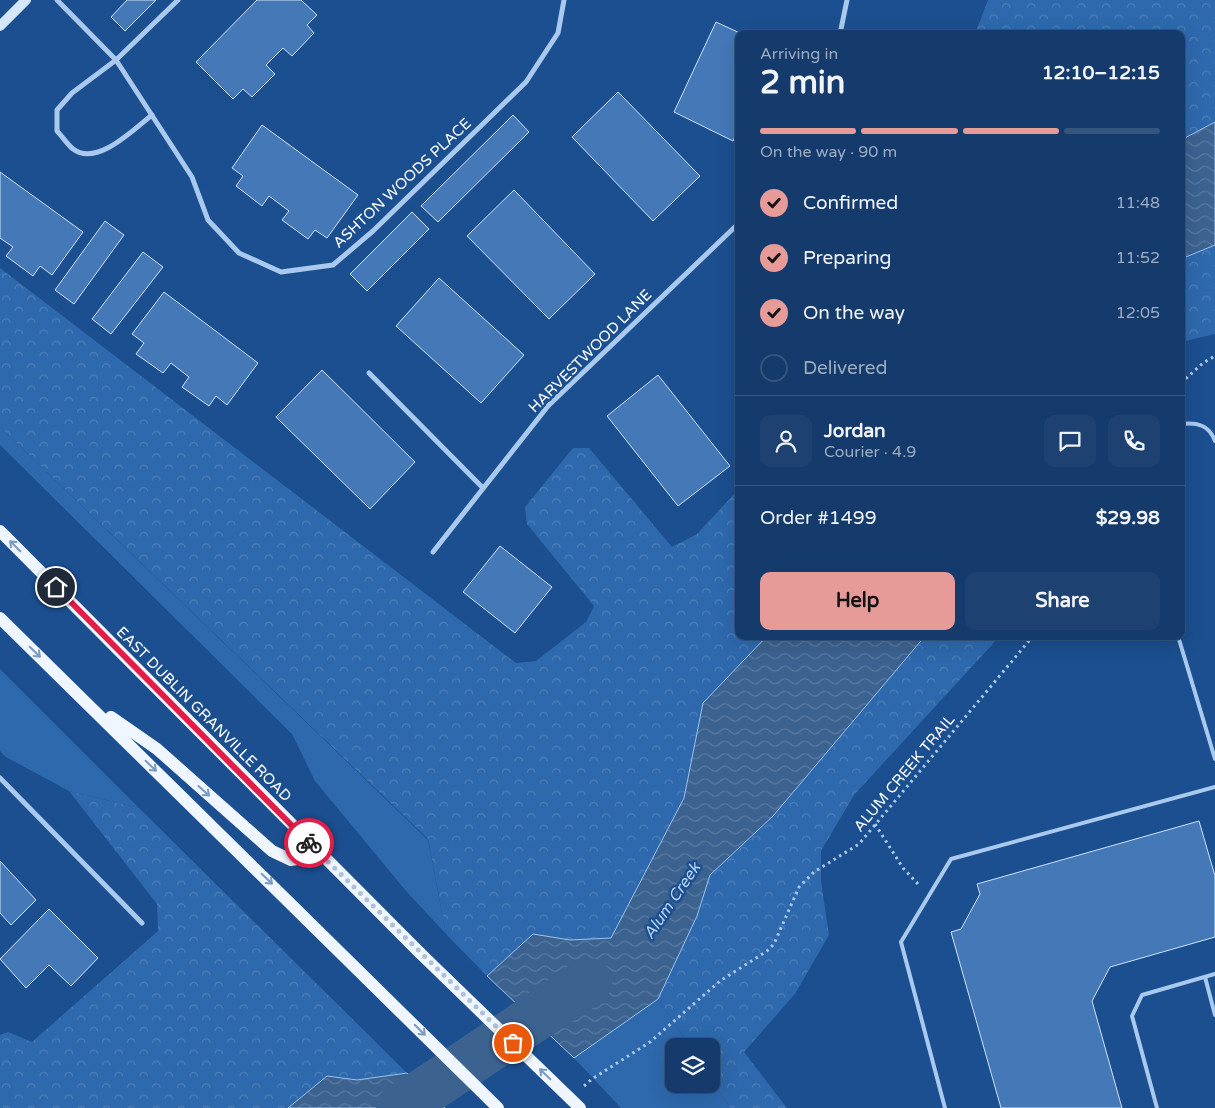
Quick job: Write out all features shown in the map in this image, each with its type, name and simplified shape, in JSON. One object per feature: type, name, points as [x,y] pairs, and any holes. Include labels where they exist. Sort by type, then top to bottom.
[{"type":"main road","name":"EAST DUBLIN GRANVILLE ROAD","points":[[0,531],[321,855],[580,1108]]},
{"type":"main road","points":[[0,618],[498,1108]]},
{"type":"main road","points":[[82,698],[157,749],[272,852],[291,860],[321,855]]},
{"type":"street","points":[[0,26],[26,0]]},
{"type":"street","name":"ASHTON WOODS PLACE","points":[[57,0],[116,60],[192,177],[208,220],[239,253],[282,272],[333,265],[373,232],[526,82],[558,33],[564,0]]},
{"type":"street","points":[[152,115],[112,148],[92,153],[74,150],[57,131],[57,110],[72,93],[116,60],[178,0]]},
{"type":"street","points":[[841,30],[847,0]]},
{"type":"street","name":"HARVESTWOOD LANE","points":[[433,552],[548,406],[735,227]]},
{"type":"street","points":[[369,373],[483,488]]},
{"type":"street","points":[[0,778],[142,922]]},
{"type":"lane","points":[[1185,424],[1199,423],[1212,433],[1215,441]]},
{"type":"lane","points":[[1179,640],[1215,759]]},
{"type":"lane","points":[[945,1108],[901,942],[950,859],[1215,787]]},
{"type":"lane","points":[[1158,1108],[1132,1016],[1142,995],[1215,974]]},
{"type":"lane","points":[[1205,977],[1215,1015]]},
{"type":"path","points":[[1185,379],[1203,363],[1215,356]]},
{"type":"path","name":"ALUM CREEK TRAIL","points":[[580,1090],[592,1079],[650,1042],[720,981],[767,952],[774,944],[799,887],[814,872],[858,844],[1030,640]]},
{"type":"path","points":[[875,824],[903,868],[929,896]]},
{"type":"green space","points":[[988,0],[1215,0],[1215,122],[1185,138],[1185,30],[977,30]]},
{"type":"green space","points":[[1215,245],[1215,334],[1185,341],[1185,257]]},
{"type":"green space","points":[[0,268],[516,663],[536,661],[586,622],[594,606],[527,524],[525,507],[573,448],[589,448],[672,547],[697,534],[735,493],[735,640],[763,640],[703,703],[684,798],[611,938],[570,940],[533,934],[487,976],[446,934],[428,839],[0,427]]},
{"type":"green space","points":[[0,427],[428,840],[446,934],[406,891],[315,781],[292,734],[0,445]]},
{"type":"green space","points":[[922,640],[996,640],[854,795],[821,851],[821,881],[829,935],[795,994],[744,1052],[787,1108],[730,1108],[720,1092],[720,1038],[685,1038],[658,999],[697,916],[710,875],[773,816]]},
{"type":"green space","points":[[0,669],[139,808],[69,791],[6,757],[0,751]]},
{"type":"green space","points":[[69,791],[139,808],[407,1073],[357,1080],[327,1076],[288,1108],[0,1108],[0,1035],[8,1032],[32,1042],[158,931],[157,904]]},
{"type":"green space","points":[[658,999],[685,1038],[665,1038],[665,1093],[720,1092],[730,1108],[621,1108],[574,1058]]},
{"type":"water","points":[[1215,122],[1215,245],[1185,257],[1185,138]]},
{"type":"water","points":[[763,640],[922,640],[773,816],[710,875],[697,916],[658,999],[574,1058],[487,976],[533,934],[570,940],[611,938],[684,798],[703,703]]},
{"type":"water","points":[[407,1073],[445,1108],[288,1108],[327,1076],[357,1080]]},
{"type":"building","points":[[127,0],[156,0],[125,31],[111,17]]},
{"type":"building","points":[[257,0],[301,0],[317,15],[307,25],[314,33],[292,56],[283,48],[266,65],[275,74],[252,97],[243,89],[233,99],[196,62]]},
{"type":"building","points":[[716,22],[735,31],[735,137],[733,141],[674,112]]},
{"type":"building","points":[[618,92],[700,176],[653,221],[572,137]]},
{"type":"building","points":[[513,115],[529,132],[438,222],[421,206]]},
{"type":"building","points":[[262,125],[358,195],[327,238],[315,230],[308,239],[282,220],[289,211],[269,196],[262,206],[236,186],[243,176],[232,168]]},
{"type":"building","points":[[0,172],[83,232],[52,275],[40,266],[33,276],[6,256],[13,247],[0,238]]},
{"type":"building","points":[[514,190],[595,274],[549,319],[467,236]]},
{"type":"building","points":[[412,212],[429,229],[367,291],[350,274]]},
{"type":"building","points":[[105,221],[124,235],[74,304],[55,290]]},
{"type":"building","points":[[143,252],[163,267],[111,334],[92,319]]},
{"type":"building","points":[[439,278],[524,355],[481,403],[396,326]]},
{"type":"building","points":[[164,292],[258,363],[227,405],[216,396],[209,406],[182,387],[189,377],[171,363],[163,373],[136,354],[144,343],[132,334]]},
{"type":"building","points":[[322,370],[415,462],[370,509],[276,417]]},
{"type":"building","points":[[658,375],[730,466],[678,506],[607,416]]},
{"type":"building","points":[[500,546],[552,587],[515,633],[463,592]]},
{"type":"building","points":[[1199,821],[1215,876],[1215,937],[1110,967],[1092,1001],[1122,1108],[1001,1108],[951,932],[961,929],[980,894],[977,884]]},
{"type":"building","points":[[0,861],[36,900],[11,925],[0,913]]},
{"type":"building","points":[[49,909],[98,958],[71,986],[49,965],[26,988],[0,959]]},
{"type":"waterway","name":"Alum Creek","points":[[400,1108],[588,982]]},
{"type":"way so far","points":[[309,843],[513,1043]]},
{"type":"route","points":[[56,587],[309,843]]}]
